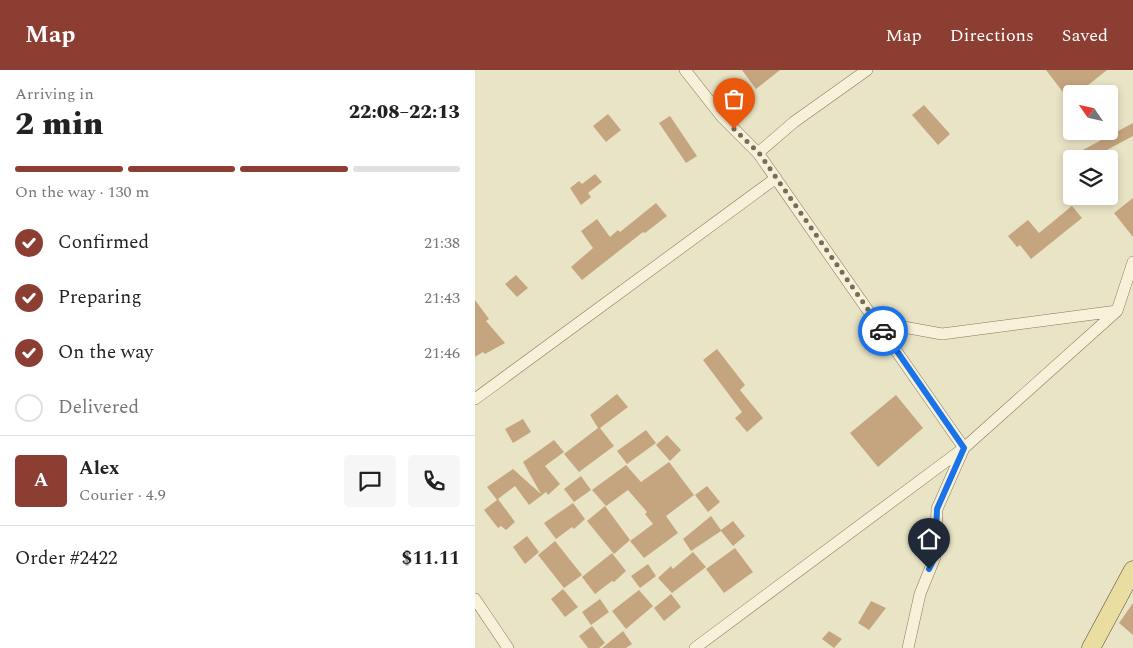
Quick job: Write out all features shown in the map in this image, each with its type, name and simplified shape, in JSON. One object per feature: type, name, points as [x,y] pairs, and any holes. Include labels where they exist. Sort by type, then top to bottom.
[{"type":"main road","points":[[1091,648],[1133,570]]},
{"type":"street","points":[[685,70],[722,117],[759,153],[964,448]]},
{"type":"street","points":[[759,153],[794,122],[867,70]]},
{"type":"street","points":[[475,399],[776,178]]},
{"type":"street","points":[[695,648],[964,448],[1117,311],[1133,262]]},
{"type":"street","points":[[876,322],[942,334],[1117,311]]},
{"type":"street","points":[[908,648],[921,587],[935,557],[937,509],[964,448]]},
{"type":"street","points":[[475,600],[508,648]]},
{"type":"building","points":[[742,70],[780,70],[756,89]]},
{"type":"building","points":[[1046,70],[1107,70],[1088,85],[1063,85],[1063,92]]},
{"type":"building","points":[[924,105],[950,134],[938,145],[912,115]]},
{"type":"building","points":[[608,114],[621,130],[606,142],[593,126]]},
{"type":"building","points":[[670,116],[697,156],[686,163],[659,123]]},
{"type":"building","points":[[1133,123],[1133,136],[1107,150],[1083,150],[1101,140],[1118,140],[1118,131]]},
{"type":"building","points":[[595,174],[602,182],[588,193],[591,197],[581,205],[570,188],[579,181],[582,184]]},
{"type":"building","points":[[1133,198],[1133,237],[1114,213]]},
{"type":"building","points":[[656,203],[667,216],[645,233],[643,232],[582,280],[571,267],[593,248],[581,231],[597,219],[610,237],[618,230],[620,232]]},
{"type":"building","points":[[1072,206],[1082,218],[1031,259],[1020,245],[1017,247],[1008,236],[1028,220],[1039,233]]},
{"type":"building","points":[[516,275],[528,288],[517,297],[505,284]]},
{"type":"building","points":[[475,300],[489,319],[486,321],[505,343],[485,354],[483,352],[475,357]]},
{"type":"building","points":[[717,349],[745,385],[740,390],[763,418],[747,432],[735,418],[742,412],[703,360]]},
{"type":"building","points":[[617,394],[628,407],[600,428],[614,446],[579,472],[564,454],[598,428],[590,415]]},
{"type":"building","points":[[896,395],[923,428],[878,467],[850,433]]},
{"type":"building","points":[[523,419],[531,432],[513,443],[505,429]]},
{"type":"building","points":[[646,430],[656,443],[627,464],[617,451]]},
{"type":"building","points":[[667,435],[681,450],[670,461],[656,445]]},
{"type":"building","points":[[554,440],[564,452],[545,466],[560,484],[548,495],[546,492],[529,505],[515,486],[498,499],[515,522],[506,530],[501,526],[498,528],[484,510],[497,500],[487,487],[513,469],[541,494],[523,462]]},
{"type":"building","points":[[669,462],[694,495],[666,516],[678,533],[644,558],[630,541],[653,524],[645,514],[647,512],[628,490],[606,506],[592,490],[626,465],[641,482]]},
{"type":"building","points":[[581,476],[591,490],[574,502],[564,489]]},
{"type":"building","points":[[707,486],[720,502],[708,512],[695,495]]},
{"type":"building","points":[[573,503],[585,519],[574,529],[572,527],[556,539],[544,523]]},
{"type":"building","points":[[605,506],[630,540],[614,554],[587,521]]},
{"type":"building","points":[[711,516],[721,530],[733,521],[745,536],[733,546],[721,531],[691,551],[683,539]]},
{"type":"building","points":[[527,536],[539,552],[525,564],[513,547]]},
{"type":"building","points":[[555,541],[582,575],[564,588],[538,555]]},
{"type":"building","points":[[735,548],[753,572],[724,593],[706,569]]},
{"type":"building","points":[[693,552],[706,567],[672,593],[658,578],[671,566],[673,569]]},
{"type":"building","points":[[612,553],[626,571],[614,582],[612,581],[595,594],[582,577]]},
{"type":"building","points":[[648,564],[656,576],[640,588],[631,576]]},
{"type":"building","points":[[563,589],[578,607],[565,617],[551,599]]},
{"type":"building","points":[[639,590],[653,606],[626,629],[612,611]]},
{"type":"building","points":[[671,594],[681,607],[664,621],[654,608]]},
{"type":"building","points":[[600,599],[609,612],[591,625],[582,612]]},
{"type":"building","points":[[871,601],[886,608],[869,630],[858,623]]},
{"type":"building","points":[[1133,603],[1133,635],[1119,623]]},
{"type":"building","points":[[592,626],[605,643],[599,648],[588,648],[579,636]]},
{"type":"building","points":[[623,631],[632,644],[626,648],[602,648]]},
{"type":"building","points":[[829,631],[842,639],[834,648],[822,639]]},
{"type":"way so far","points":[[734,129],[759,153],[883,331]]},
{"type":"route","points":[[883,331],[964,448],[937,509],[935,557],[929,569]]}]
